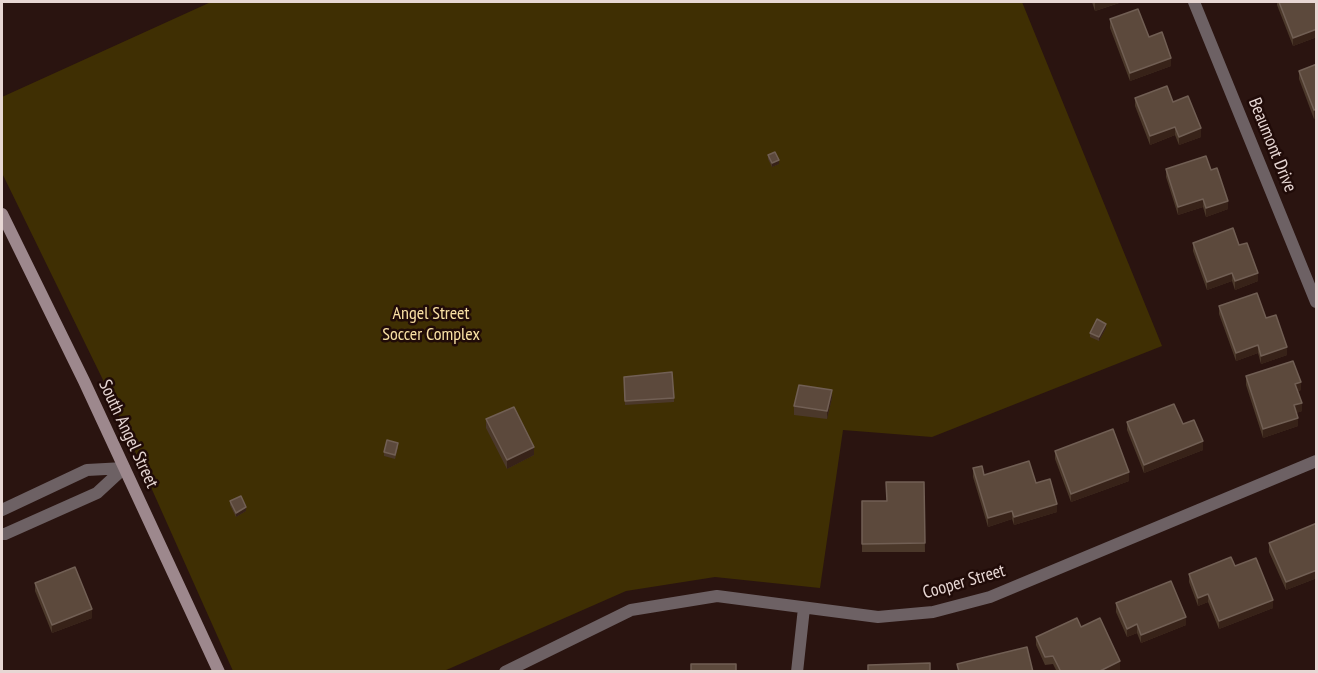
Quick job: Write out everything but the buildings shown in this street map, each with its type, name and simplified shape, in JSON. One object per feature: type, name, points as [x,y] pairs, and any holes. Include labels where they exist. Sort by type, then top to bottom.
[{"type":"street","name":"Beaumont Drive","points":[[1194,2],[1317,302]]},
{"type":"street","name":"South Angel Street","points":[[2,214],[39,287],[219,672]]},
{"type":"street","name":"Cooper Street","points":[[505,672],[632,610],[717,596],[878,617],[933,612],[990,597],[1317,461]]},
{"type":"street","points":[[2,510],[87,470],[124,468]]},
{"type":"street","points":[[2,534],[97,493],[124,468]]},
{"type":"street","points":[[797,672],[804,608]]},
{"type":"green space","name":"Angel Street Soccer Complex","points":[[211,2],[1022,2],[1162,346],[932,437],[843,430],[820,588],[715,577],[626,591],[444,671],[233,671],[104,382],[2,173],[2,97]]}]
